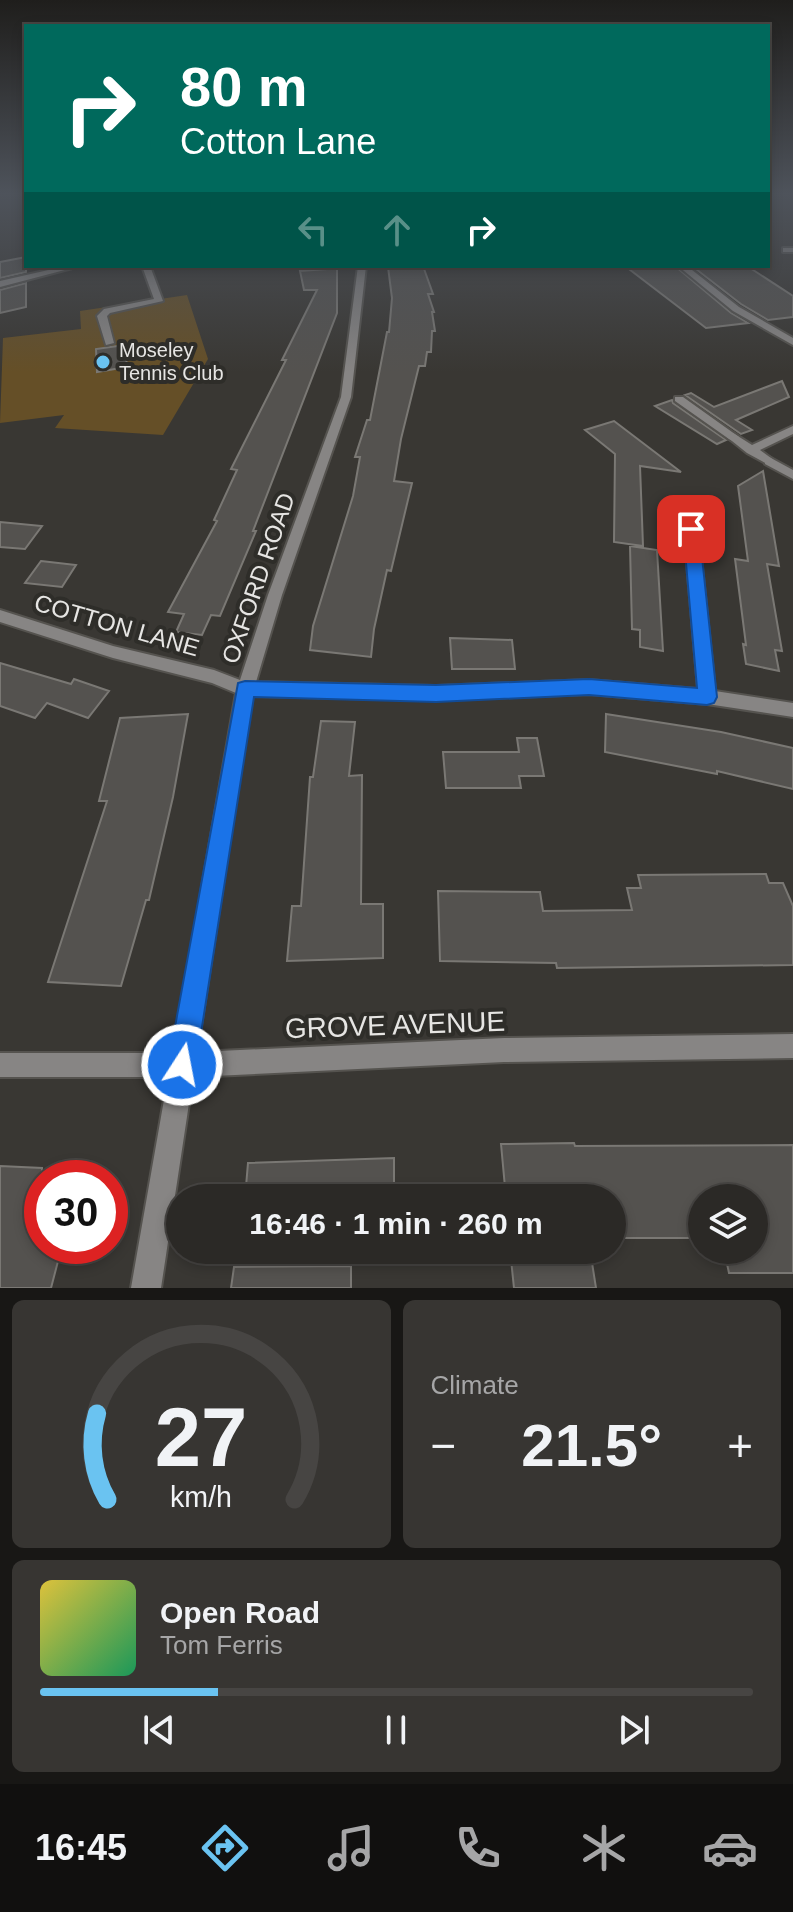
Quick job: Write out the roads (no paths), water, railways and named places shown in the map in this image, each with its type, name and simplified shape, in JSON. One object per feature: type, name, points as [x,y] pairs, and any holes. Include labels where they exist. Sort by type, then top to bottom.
[{"type":"street","points":[[0,284],[68,268]]},
{"type":"street","points":[[109,343],[102,316],[107,311],[159,301],[147,268]]},
{"type":"street","name":"OXFORD ROAD","points":[[146,1288],[245,689],[346,397],[362,268]]},
{"type":"street","points":[[685,268],[736,309],[793,342]]},
{"type":"street","points":[[780,336],[793,334]]},
{"type":"street","points":[[679,399],[751,450],[793,475]]},
{"type":"street","points":[[751,450],[793,429]]},
{"type":"street","points":[[691,529],[707,697]]},
{"type":"street","name":"COTTON LANE","points":[[0,616],[113,652],[214,677],[245,689],[436,693],[589,687],[707,697],[793,710]]},
{"type":"street","name":"GROVE AVENUE","points":[[0,1065],[182,1065],[504,1050],[793,1046]]},
{"type":"place","name":"Moseley Tennis Club","points":[[103,362]]}]
